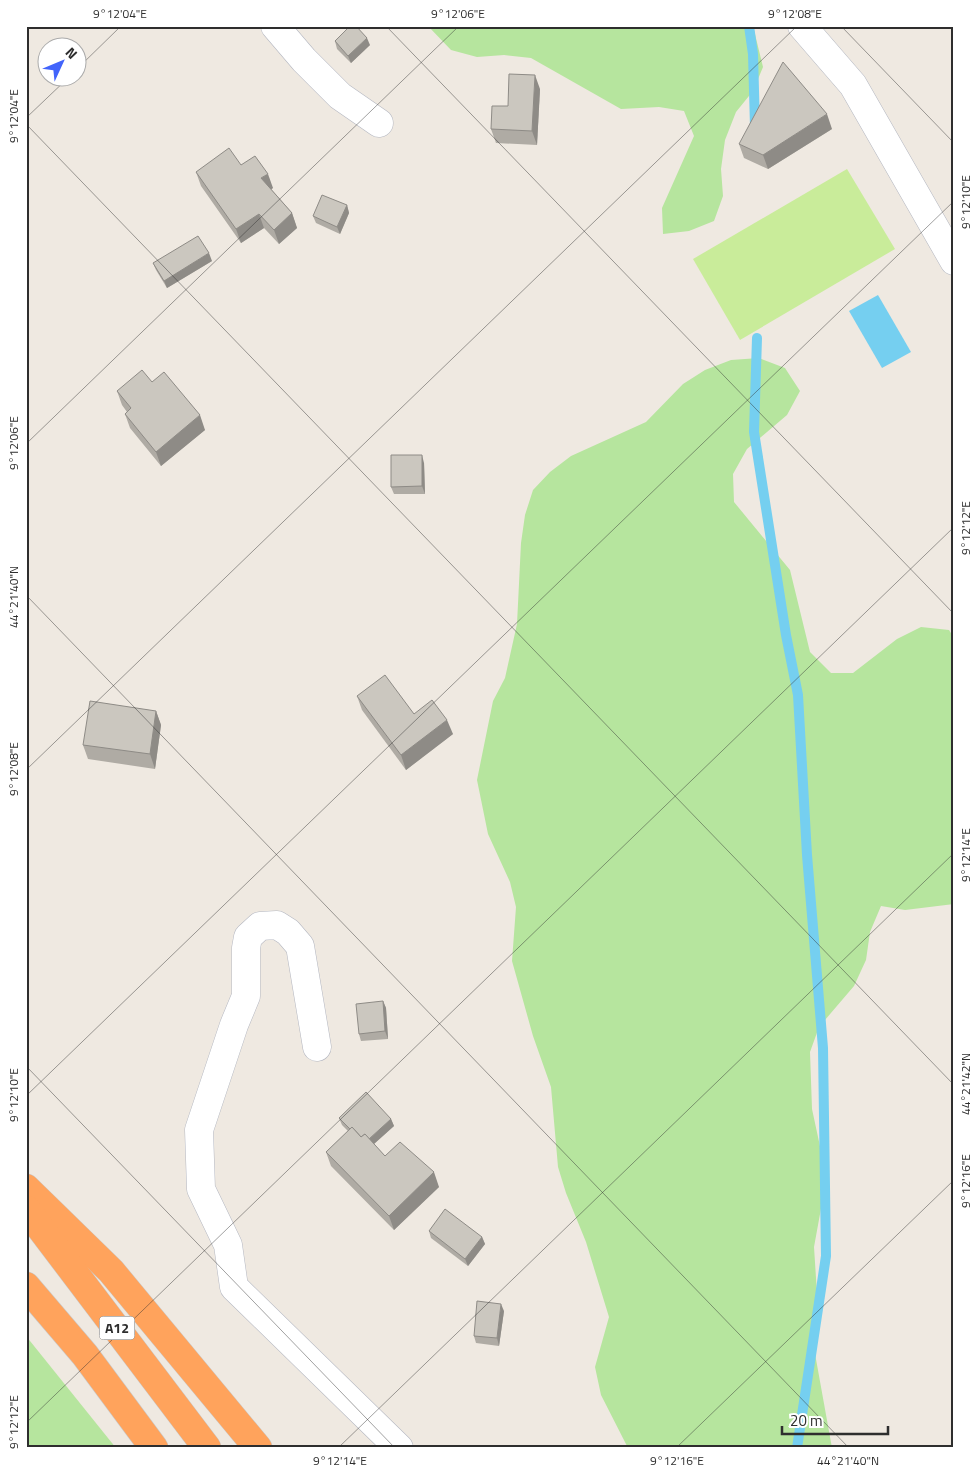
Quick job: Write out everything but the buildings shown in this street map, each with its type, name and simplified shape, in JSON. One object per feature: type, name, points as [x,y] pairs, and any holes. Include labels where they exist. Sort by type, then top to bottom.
[{"type":"highway","points":[[26,1188],[111,1272],[258,1448]]},
{"type":"highway","name":"A12","points":[[26,1209],[207,1448]]},
{"type":"highway","name":"A12","points":[[26,1286],[85,1355],[154,1448]]},
{"type":"street","points":[[275,26],[304,60],[340,96],[379,123]]},
{"type":"street","points":[[802,26],[853,85],[954,261]]},
{"type":"street","points":[[317,1047],[300,946],[288,932],[277,925],[260,926],[248,937],[246,948],[246,996],[234,1025],[198,1130],[201,1189],[228,1245],[234,1287],[399,1448]]},
{"type":"green space","points":[[428,26],[753,26],[763,67],[753,91],[736,112],[725,140],[721,169],[723,196],[714,221],[689,231],[663,234],[662,208],[694,136],[684,111],[659,107],[621,109],[531,58],[504,55],[477,57],[451,50]]},
{"type":"green space","points":[[847,169],[895,249],[740,340],[693,259]]},
{"type":"green space","points":[[759,358],[785,368],[800,391],[787,415],[747,449],[733,474],[734,502],[790,570],[810,652],[831,673],[853,673],[897,639],[921,627],[949,630],[954,638],[954,904],[905,910],[881,906],[870,932],[866,960],[854,986],[819,1027],[810,1052],[812,1109],[824,1165],[824,1192],[814,1247],[818,1309],[812,1337],[832,1448],[628,1448],[601,1395],[595,1367],[609,1317],[586,1242],[566,1193],[558,1167],[551,1087],[533,1036],[512,961],[516,907],[510,882],[488,834],[477,780],[493,701],[505,678],[517,624],[521,543],[525,515],[533,490],[550,472],[571,456],[646,422],[683,384],[705,370],[731,360]]},
{"type":"green space","points":[[26,1336],[116,1448],[26,1448]]},
{"type":"water","points":[[878,295],[911,352],[882,368],[849,311]]},
{"type":"waterway","points":[[749,26],[753,54],[755,127]]},
{"type":"waterway","points":[[757,338],[754,432],[786,635],[798,695],[807,855],[823,1048],[826,1256],[797,1448]]}]
